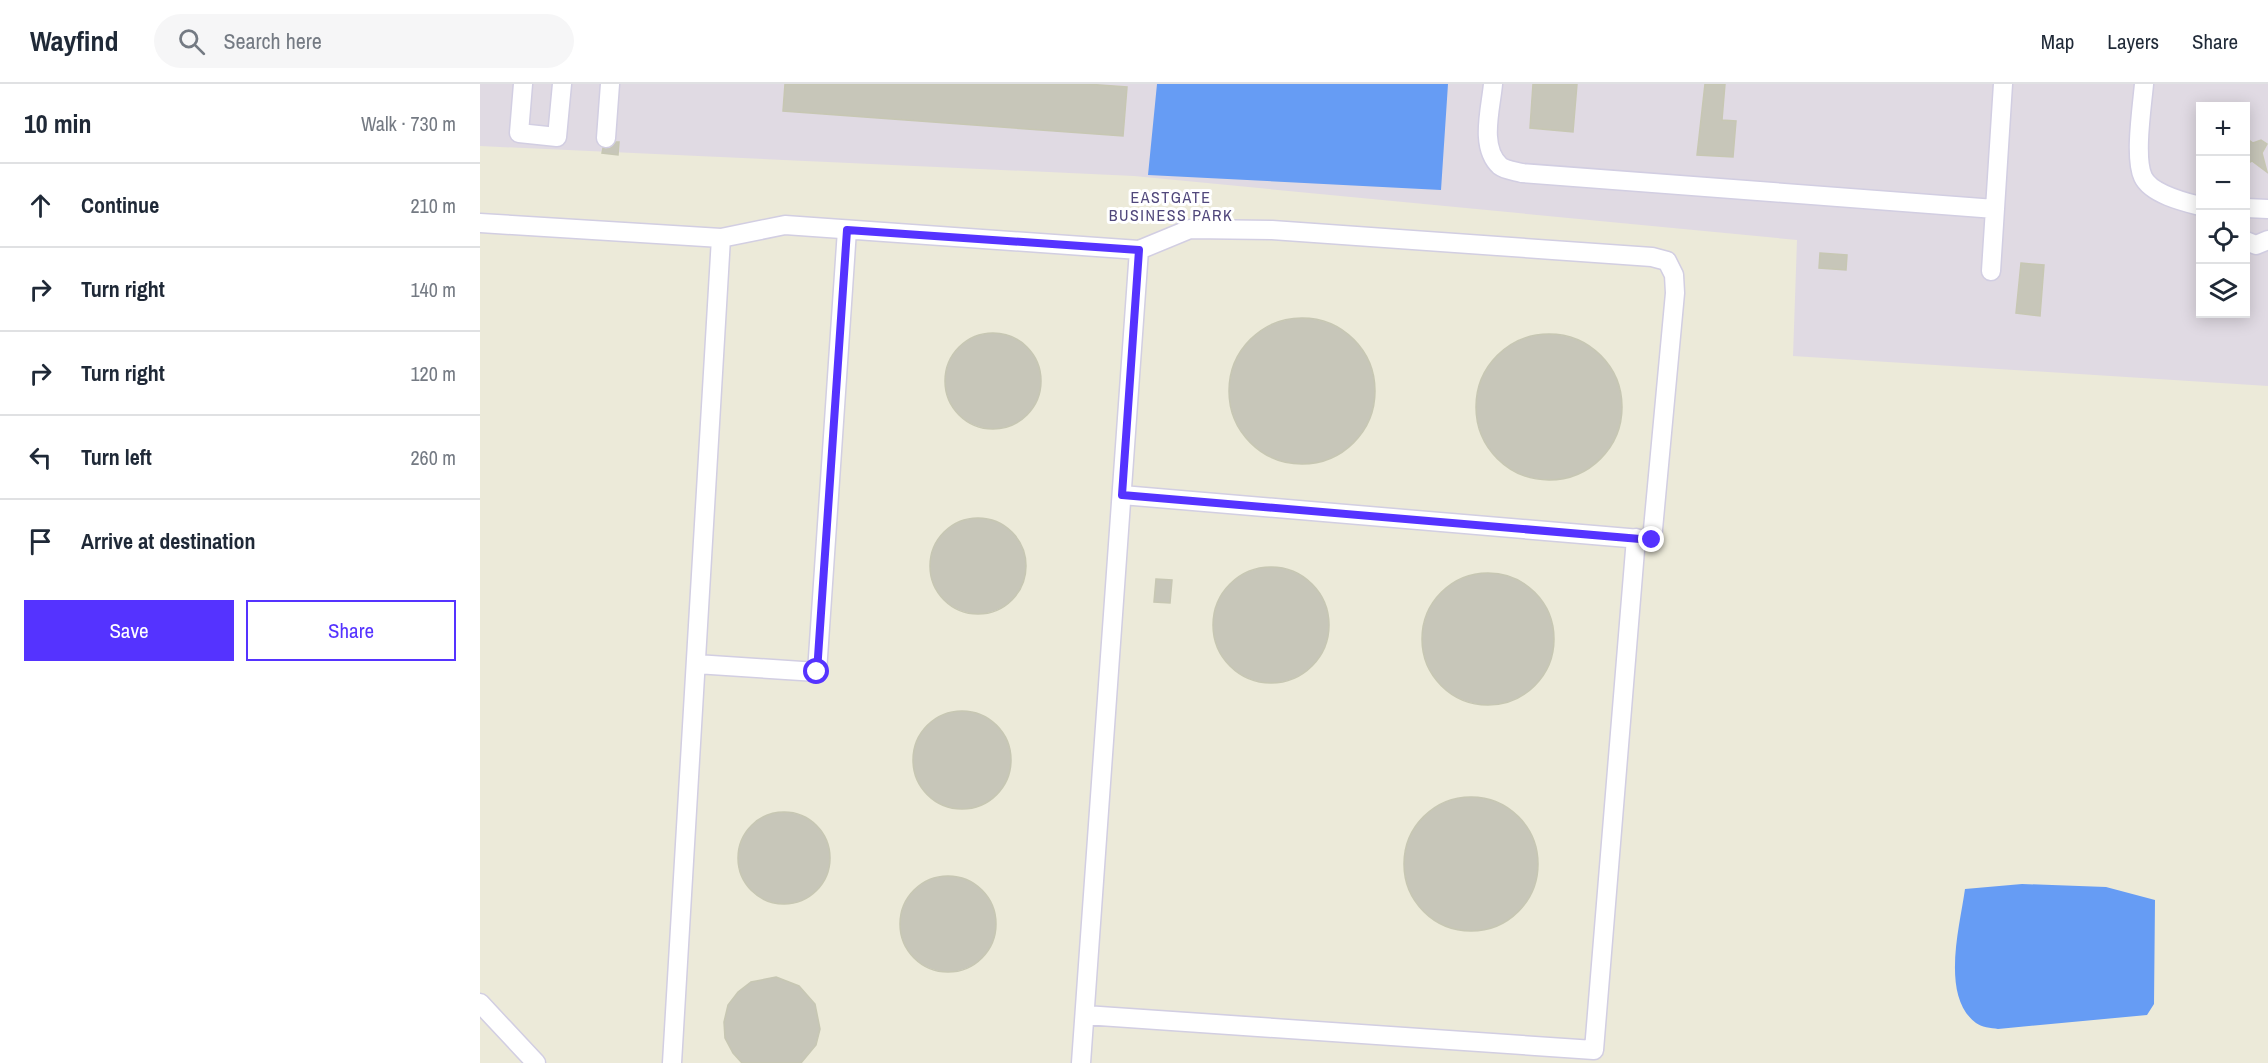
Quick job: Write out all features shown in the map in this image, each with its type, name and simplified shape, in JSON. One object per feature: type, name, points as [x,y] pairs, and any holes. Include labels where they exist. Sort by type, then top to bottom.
[{"type":"lane","points":[[523,84],[519,133],[557,137],[562,84]]},
{"type":"lane","points":[[606,138],[610,84]]},
{"type":"lane","points":[[1493,84],[1488,141],[1492,156],[1501,168],[1522,173],[1995,209]]},
{"type":"lane","points":[[1990,271],[2003,84]]},
{"type":"lane","points":[[2144,84],[2139,158],[2144,178],[2157,190],[2175,200],[2196,205]]},
{"type":"lane","points":[[2250,208],[2268,208]]},
{"type":"lane","points":[[480,223],[721,238],[785,225],[1139,250],[1190,229],[1261,230],[1652,257],[1667,261],[1674,275],[1675,293],[1652,540],[1122,495]]},
{"type":"lane","points":[[696,664],[817,672],[847,230]]},
{"type":"lane","points":[[672,1063],[721,238]]},
{"type":"lane","points":[[2250,243],[2256,245],[2268,240]]},
{"type":"lane","points":[[1081,1063],[1139,250]]},
{"type":"lane","points":[[1084,1014],[1594,1050],[1636,538]]},
{"type":"lane","points":[[480,1004],[536,1063]]},
{"type":"shaded area","points":[[480,84],[2268,84],[2268,386],[1793,356],[1797,240],[1134,176],[480,146]]},
{"type":"water","points":[[1157,84],[1448,84],[1441,190],[1148,175]]},
{"type":"water","points":[[2022,884],[2106,887],[2155,900],[2154,1004],[2147,1015],[1998,1029],[1976,1023],[1965,1011],[1958,996],[1955,978],[1957,941],[1965,889]]},
{"type":"building","points":[[785,84],[1086,84],[1127,87],[1123,136],[783,111]]},
{"type":"building","points":[[1533,84],[1577,84],[1573,132],[1530,128]]},
{"type":"building","points":[[1705,84],[1725,84],[1722,120],[1736,121],[1733,157],[1697,155]]},
{"type":"building","points":[[2261,140],[2267,144],[2262,153],[2267,172],[2252,161],[2250,162],[2250,141],[2253,143]]},
{"type":"building","points":[[619,142],[618,155],[602,153],[603,148],[610,148]]},
{"type":"building","points":[[1820,253],[1847,255],[1846,270],[1819,268]]},
{"type":"building","points":[[2021,263],[2044,265],[2040,316],[2016,313]]},
{"type":"building","points":[[1302,318],[1316,319],[1330,324],[1343,330],[1354,339],[1363,350],[1369,363],[1374,377],[1374,405],[1369,419],[1363,432],[1354,443],[1343,452],[1330,458],[1316,463],[1302,464],[1288,463],[1274,458],[1261,452],[1250,443],[1241,432],[1235,419],[1230,405],[1229,391],[1230,377],[1235,363],[1241,350],[1250,339],[1261,330],[1274,324],[1288,319]]},
{"type":"building","points":[[993,333],[1011,337],[1027,347],[1037,363],[1041,381],[1037,399],[1027,415],[1011,425],[993,429],[975,425],[959,415],[949,399],[945,381],[949,363],[959,347],[975,337]]},
{"type":"building","points":[[1549,334],[1577,339],[1601,355],[1617,379],[1622,407],[1617,435],[1601,459],[1577,475],[1549,480],[1521,475],[1497,459],[1481,435],[1476,407],[1481,379],[1497,355],[1521,339]]},
{"type":"building","points":[[978,518],[996,522],[1012,532],[1022,548],[1026,566],[1022,584],[1012,600],[996,610],[978,614],[960,610],[944,600],[934,584],[930,566],[934,548],[944,532],[960,522]]},
{"type":"building","points":[[1271,567],[1293,572],[1312,584],[1324,603],[1329,625],[1324,647],[1312,666],[1293,678],[1271,683],[1249,678],[1230,666],[1218,647],[1213,625],[1218,603],[1230,584],[1249,572]]},
{"type":"building","points":[[1488,573],[1513,578],[1525,584],[1543,602],[1549,614],[1554,639],[1549,664],[1543,676],[1525,694],[1513,700],[1488,705],[1463,700],[1451,694],[1433,676],[1427,664],[1422,639],[1427,614],[1433,602],[1451,584],[1463,578]]},
{"type":"building","points":[[1156,579],[1172,580],[1170,603],[1154,602]]},
{"type":"building","points":[[962,711],[981,715],[997,725],[1007,741],[1011,760],[1007,779],[997,795],[981,805],[962,809],[943,805],[927,795],[917,779],[913,760],[917,741],[927,725],[943,715]]},
{"type":"building","points":[[1471,797],[1496,802],[1518,817],[1533,839],[1538,864],[1533,889],[1518,911],[1496,926],[1471,931],[1446,926],[1424,911],[1409,889],[1404,864],[1409,839],[1424,817],[1446,802]]},
{"type":"building","points":[[784,812],[810,820],[822,832],[830,858],[822,884],[810,896],[784,904],[758,896],[746,884],[738,858],[746,832],[758,820]]},
{"type":"building","points":[[948,876],[966,879],[982,890],[993,906],[996,924],[993,942],[982,958],[966,969],[948,972],[930,969],[914,958],[903,942],[900,924],[903,906],[914,890],[930,879]]},
{"type":"building","points":[[776,977],[799,986],[815,1004],[820,1029],[816,1045],[801,1063],[742,1063],[733,1053],[725,1038],[724,1022],[728,1005],[738,992],[751,982]]},
{"type":"district","name":"EASTGATE BUSINESS PARK","points":[[1171,206]]},
{"type":"route","points":[[817,672],[847,230],[1139,250],[1122,495],[1652,540]]}]
